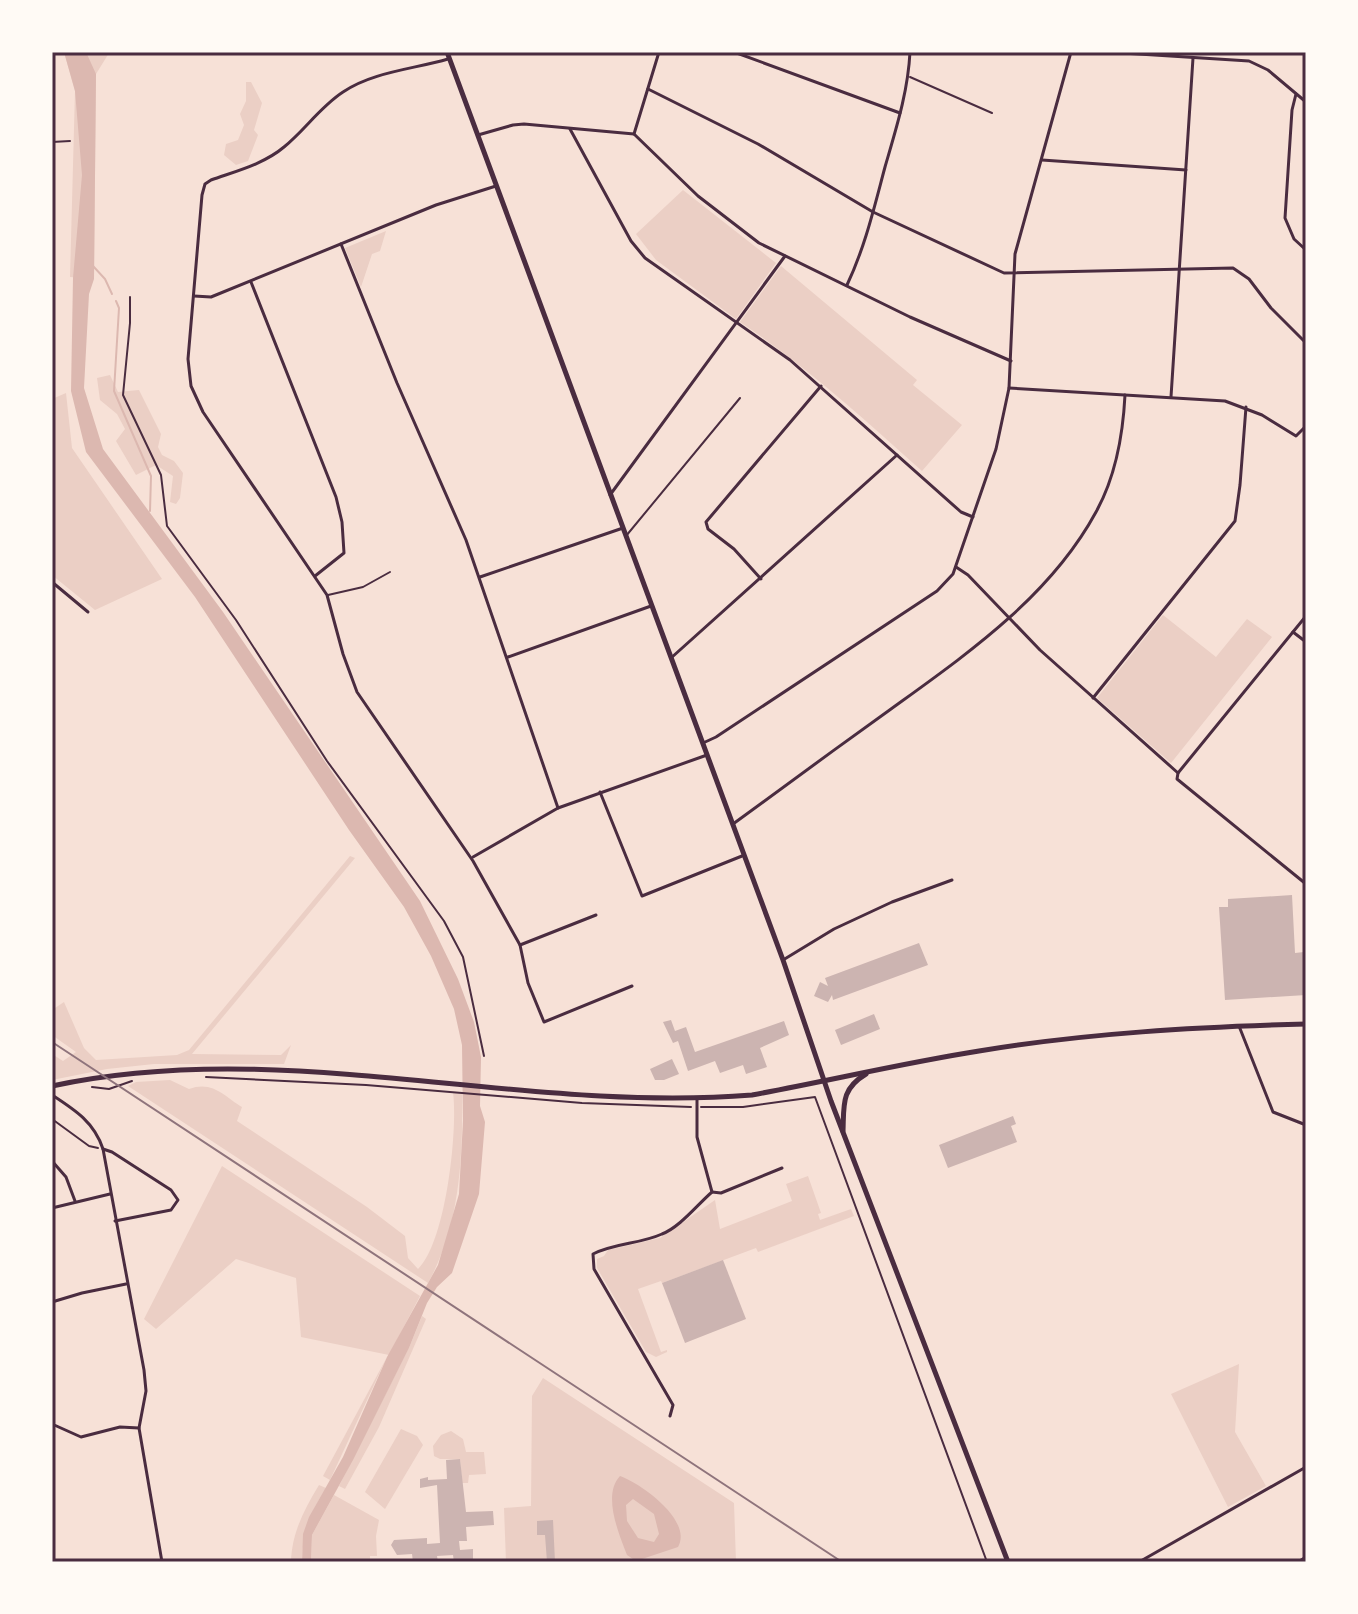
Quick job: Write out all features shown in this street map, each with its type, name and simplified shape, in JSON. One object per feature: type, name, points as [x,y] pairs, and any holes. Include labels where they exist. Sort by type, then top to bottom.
[{"type":"main road","points":[[448,56],[783,960],[843,1131],[1008,1562]]},
{"type":"main road","points":[[52,1086],[142,1071],[228,1068],[286,1070],[492,1092],[697,1098],[752,1095],[980,1050],[1037,1043],[1239,1026],[1306,1024]]},
{"type":"main road","points":[[843,1131],[847,1089],[853,1081],[870,1071]]},
{"type":"street","points":[[634,134],[659,52]]},
{"type":"street","points":[[734,52],[900,113]]},
{"type":"street","points":[[847,285],[862,251],[900,113],[909,76],[910,52]]},
{"type":"street","points":[[703,743],[937,591],[950,579],[996,449],[1009,388],[1013,274],[1017,246],[1071,52]]},
{"type":"street","points":[[1107,52],[1255,63],[1306,102]]},
{"type":"street","points":[[448,56],[352,87],[329,103],[284,147],[268,158],[208,181],[202,195],[189,374],[195,399],[327,595],[357,692],[471,858],[520,945],[528,983],[544,1022],[632,986]]},
{"type":"street","points":[[1171,397],[1193,58]]},
{"type":"street","points":[[648,89],[758,144],[873,212],[1004,273],[1233,268],[1306,343]]},
{"type":"street","points":[[1296,94],[1292,110],[1285,218],[1294,239],[1306,250]]},
{"type":"street","points":[[478,135],[513,125],[634,134],[698,196],[750,237],[910,317],[1011,361]]},
{"type":"street","points":[[569,127],[638,251],[790,360],[961,512],[973,517]]},
{"type":"street","points":[[1042,160],[1186,170]]},
{"type":"street","points":[[194,296],[211,297],[436,205],[496,186]]},
{"type":"street","points":[[341,244],[397,383],[466,540],[558,808]]},
{"type":"street","points":[[610,495],[786,255]]},
{"type":"street","points":[[251,282],[336,497],[342,522],[344,553],[315,576]]},
{"type":"street","points":[[761,579],[734,549],[708,529],[706,522],[821,386]]},
{"type":"street","points":[[1009,388],[1225,401],[1246,407],[1296,436],[1306,426]]},
{"type":"street","points":[[732,824],[935,677],[1009,618],[1061,564],[1098,509],[1118,453],[1125,395]]},
{"type":"street","points":[[1093,698],[1235,521],[1246,407]]},
{"type":"street","points":[[671,658],[897,455]]},
{"type":"street","points":[[480,577],[623,528]]},
{"type":"street","points":[[956,567],[968,575],[1093,698],[1178,773],[1180,784],[1306,884]]},
{"type":"street","points":[[52,582],[88,612]]},
{"type":"street","points":[[508,657],[651,606]]},
{"type":"street","points":[[1178,773],[1306,616]]},
{"type":"street","points":[[1293,632],[1306,642]]},
{"type":"street","points":[[471,858],[558,808],[707,755]]},
{"type":"street","points":[[600,792],[642,896],[743,856]]},
{"type":"street","points":[[783,960],[834,929],[892,902],[952,880]]},
{"type":"street","points":[[520,945],[596,915]]},
{"type":"street","points":[[1239,1026],[1273,1112],[1306,1125]]},
{"type":"street","points":[[54,1096],[87,1120],[103,1149],[146,1391],[139,1428],[162,1562]]},
{"type":"street","points":[[697,1098],[697,1137],[712,1192]]},
{"type":"street","points":[[103,1149],[171,1190],[178,1200],[171,1210],[115,1221]]},
{"type":"street","points":[[52,1161],[66,1177],[75,1201]]},
{"type":"street","points":[[670,1416],[673,1405],[594,1269],[593,1254],[607,1247],[660,1235],[712,1192],[721,1193],[782,1168]]},
{"type":"street","points":[[52,1208],[110,1194]]},
{"type":"street","points":[[52,1302],[126,1284]]},
{"type":"street","points":[[52,1424],[81,1437],[120,1427],[139,1428]]},
{"type":"street","points":[[1139,1562],[1306,1467]]},
{"type":"street","points":[[1298,1562],[1306,1557]]},
{"type":"lane","points":[[909,76],[992,113]]},
{"type":"lane","points":[[626,537],[740,398]]},
{"type":"lane","points":[[327,595],[363,587],[390,572]]},
{"type":"path","points":[[52,142],[70,141]]},
{"type":"path","points":[[130,297],[123,395],[161,475],[167,526],[236,620],[327,761],[444,921],[463,957],[484,1056]]},
{"type":"path","points":[[201,1077],[453,1089],[492,1092],[498,1097]]},
{"type":"path","points":[[85,1087],[109,1089],[139,1079]]},
{"type":"path","points":[[815,1097],[987,1562]]},
{"type":"path","points":[[52,1119],[89,1146],[103,1149]]},
{"type":"shaded area","points":[[64,52],[123,52],[109,53],[96,74],[94,279],[70,277],[75,91]]},
{"type":"shaded area","points":[[64,52],[86,52],[96,74],[94,279],[89,294],[84,388],[103,449],[223,612],[420,901],[458,979],[474,1022],[481,1057],[480,1106],[485,1122],[479,1194],[452,1273],[437,1287],[427,1303],[409,1348],[312,1535],[311,1562],[302,1562],[303,1534],[309,1517],[343,1457],[387,1357],[438,1265],[459,1194],[463,1121],[462,1045],[454,1009],[431,956],[404,907],[349,830],[195,597],[86,452],[71,391],[73,278],[82,175],[75,91]]},
{"type":"shaded area","points":[[246,82],[251,82],[262,103],[254,130],[258,135],[248,161],[236,165],[224,155],[226,144],[238,140],[244,125],[240,114],[246,101]]},
{"type":"shaded area","points":[[683,190],[776,263],[736,319],[656,260],[636,234]]},
{"type":"shaded area","points":[[386,231],[380,251],[372,254],[361,287],[345,248]]},
{"type":"shaded area","points":[[781,266],[917,380],[913,385],[962,425],[922,471],[811,375],[740,322]]},
{"type":"shaded area","points":[[110,375],[118,392],[139,390],[161,434],[158,447],[162,455],[174,461],[183,473],[180,498],[176,504],[170,502],[173,476],[156,465],[136,475],[116,441],[125,429],[117,414],[100,400],[97,378]]},
{"type":"shaded area","points":[[66,393],[72,448],[162,579],[95,610],[52,575],[52,399]]},
{"type":"shaded area","points":[[1163,615],[1216,657],[1247,619],[1272,637],[1171,763],[1097,698]]},
{"type":"shaded area","points":[[350,856],[355,858],[192,1054],[281,1055],[291,1045],[284,1064],[154,1064],[52,1080],[52,1054],[63,1061],[76,1052],[52,1035],[52,1010],[64,1002],[84,1048],[96,1060],[177,1055],[189,1050]]},
{"type":"shaded area","points":[[170,1080],[189,1089],[212,1088],[242,1107],[237,1121],[367,1207],[405,1236],[408,1258],[418,1269],[428,1255],[443,1211],[452,1158],[453,1092],[462,1093],[462,1142],[453,1215],[439,1261],[428,1283],[128,1086],[136,1082]]},
{"type":"shaded area","points":[[222,1166],[420,1296],[389,1355],[301,1337],[296,1278],[236,1259],[156,1329],[144,1319]]},
{"type":"shaded area","points":[[808,1176],[821,1213],[818,1214],[820,1220],[851,1209],[854,1216],[758,1252],[756,1248],[638,1289],[661,1352],[667,1350],[656,1357],[646,1352],[597,1268],[597,1259],[608,1250],[660,1238],[715,1200],[720,1229],[792,1201],[786,1184]]},
{"type":"shaded area","points":[[422,1316],[426,1319],[379,1427],[345,1489],[339,1486]]},
{"type":"shaded area","points":[[387,1357],[330,1480],[323,1476]]},
{"type":"shaded area","points":[[1239,1364],[1235,1432],[1266,1486],[1228,1507],[1171,1394]]},
{"type":"shaded area","points":[[543,1378],[734,1503],[736,1562],[506,1562],[504,1508],[531,1506],[532,1396]]},
{"type":"shaded area","points":[[401,1429],[417,1436],[423,1445],[385,1509],[365,1492]]},
{"type":"shaded area","points":[[451,1431],[463,1439],[466,1452],[484,1452],[486,1474],[469,1475],[468,1483],[462,1483],[460,1459],[434,1456],[433,1446],[441,1435]]},
{"type":"shaded area","points":[[620,1476],[663,1505],[678,1526],[681,1537],[678,1547],[636,1561],[627,1555],[612,1504],[615,1484]],"holes":[[[633,1499],[654,1514],[659,1534],[654,1542],[638,1538],[627,1521],[626,1505]]]},
{"type":"shaded area","points":[[319,1485],[326,1488],[308,1523],[302,1562],[291,1562],[300,1522]]},
{"type":"shaded area","points":[[334,1495],[379,1520],[377,1556],[370,1556],[362,1562],[311,1562],[312,1535]]},
{"type":"building","points":[[1292,895],[1295,953],[1304,952],[1306,995],[1225,1000],[1219,907],[1228,907],[1228,899]]},
{"type":"building","points":[[919,943],[928,965],[833,1000],[832,995],[828,1002],[814,996],[820,982],[828,986],[825,978]]},
{"type":"building","points":[[874,1014],[880,1029],[841,1045],[835,1030]]},
{"type":"building","points":[[671,1020],[675,1031],[686,1027],[695,1052],[784,1021],[789,1035],[760,1048],[767,1067],[746,1074],[743,1065],[720,1073],[715,1061],[688,1071],[678,1041],[673,1043],[663,1022]]},
{"type":"building","points":[[672,1059],[679,1074],[655,1080],[650,1069]]},
{"type":"building","points":[[1013,1116],[1016,1124],[1011,1126],[1017,1142],[948,1168],[939,1145]]},
{"type":"building","points":[[723,1260],[746,1319],[685,1343],[662,1283]]},
{"type":"building","points":[[460,1459],[466,1512],[493,1511],[494,1525],[466,1527],[467,1541],[459,1541],[460,1550],[473,1549],[473,1562],[454,1562],[453,1555],[437,1556],[438,1562],[413,1562],[412,1554],[397,1555],[391,1545],[394,1540],[427,1538],[427,1544],[440,1543],[437,1485],[420,1488],[420,1479],[447,1479],[446,1460]]},
{"type":"building","points":[[553,1520],[555,1562],[547,1562],[545,1535],[537,1535],[537,1521]]},
{"type":"waterway","points":[[93,266],[105,279],[112,294]]},
{"type":"waterway","points":[[116,301],[119,308],[114,391],[151,476],[150,511]]},
{"type":"railway","points":[[52,1042],[842,1562]]}]
